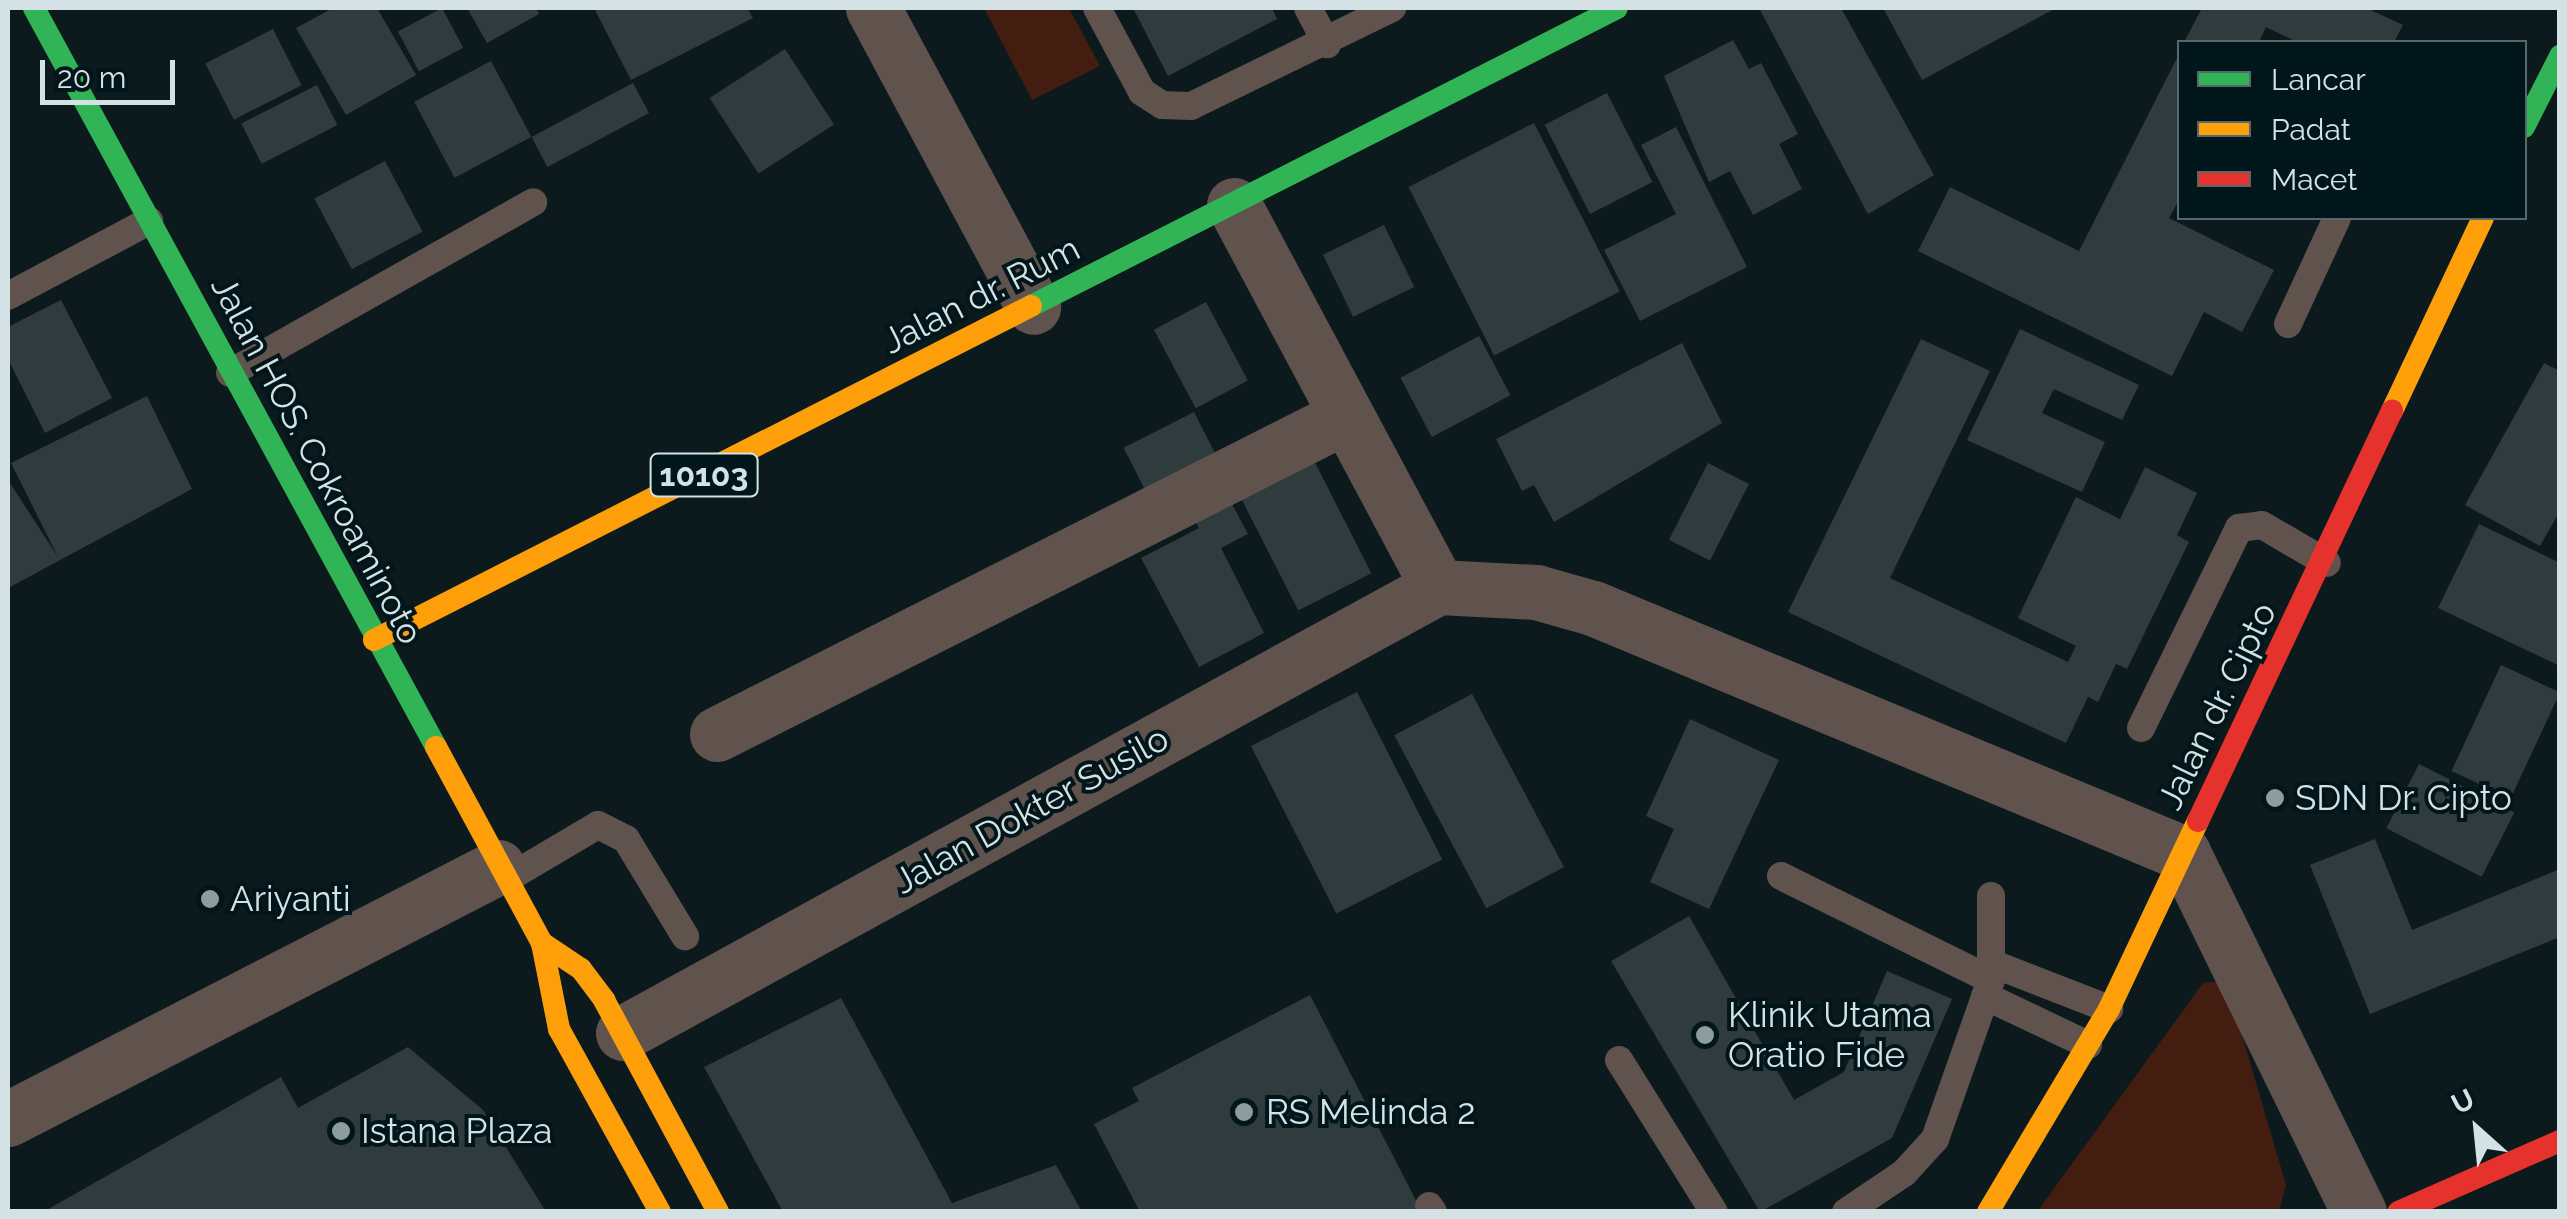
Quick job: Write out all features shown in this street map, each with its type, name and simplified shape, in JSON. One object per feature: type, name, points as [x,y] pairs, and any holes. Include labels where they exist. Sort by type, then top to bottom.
[{"type":"main road","name":"Jalan dr. Rum","points":[[374,640],[1617,8]]},
{"type":"main road","points":[[8,34],[44,11]]},
{"type":"main road","name":"Jalan HOS. Cokroaminoto","points":[[44,11],[230,373],[542,943],[560,1029],[660,1212]]},
{"type":"main road","points":[[2527,114],[2560,56]]},
{"type":"main road","name":"Jalan dr. Cipto","points":[[1988,1212],[2110,1009],[2326,564],[2483,220]]},
{"type":"main road","name":"Jalan HOS. Cokroaminoto","points":[[542,943],[581,969],[623,1033],[718,1212]]},
{"type":"main road","points":[[2398,1212],[2560,1141]]},
{"type":"street","points":[[873,8],[1033,307]]},
{"type":"street","points":[[1234,205],[1438,587],[1536,592],[1593,608],[2183,853],[2359,1212]]},
{"type":"street","points":[[717,734],[1344,417]]},
{"type":"street","name":"Jalan Dokter Susilo","points":[[623,1033],[1438,587]]},
{"type":"street","points":[[8,1118],[502,874]]},
{"type":"lane","points":[[1098,8],[1142,92],[1162,105],[1191,106],[1327,44],[1392,8]]},
{"type":"lane","points":[[1308,8],[1327,44]]},
{"type":"lane","points":[[230,373],[533,202]]},
{"type":"lane","points":[[2288,324],[2336,220]]},
{"type":"lane","points":[[8,296],[149,221]]},
{"type":"lane","points":[[2142,728],[2239,528],[2262,525],[2326,564]]},
{"type":"lane","points":[[502,874],[598,825],[626,839],[686,936]]},
{"type":"lane","points":[[1782,876],[1989,980],[2088,1045]]},
{"type":"lane","points":[[1846,1212],[1904,1174],[1935,1139],[1989,980],[1991,896]]},
{"type":"lane","points":[[1989,980],[2110,1009]]},
{"type":"lane","points":[[1619,1060],[1714,1212]]},
{"type":"shaded area","points":[[984,8],[1069,8],[1100,66],[1032,100]]},
{"type":"shaded area","points":[[2226,980],[2286,1185],[2279,1211],[2037,1212],[2203,983]]},
{"type":"building","points":[[333,8],[377,8],[416,75],[346,115],[296,28]]},
{"type":"building","points":[[442,8],[463,48],[419,71],[398,31]]},
{"type":"building","points":[[467,8],[536,8],[539,14],[487,43]]},
{"type":"building","points":[[594,8],[747,8],[753,18],[631,80]]},
{"type":"building","points":[[1133,8],[1272,8],[1277,19],[1168,76]]},
{"type":"building","points":[[1759,8],[1841,8],[1934,175],[1868,214]]},
{"type":"building","points":[[1883,8],[2056,8],[1922,80]]},
{"type":"building","points":[[2202,8],[2366,8],[2403,25],[2395,40],[2293,40],[2266,27],[2260,40],[2185,40]]},
{"type":"building","points":[[273,29],[302,85],[234,120],[205,64]]},
{"type":"building","points":[[1733,40],[1749,69],[1761,63],[1798,134],[1779,144],[1802,189],[1753,215],[1730,171],[1709,182],[1664,76]]},
{"type":"building","points":[[785,49],[834,124],[759,173],[710,98]]},
{"type":"building","points":[[2177,58],[2177,203],[2169,218],[2274,270],[2242,332],[2204,312],[2172,376],[1918,251],[1950,187],[2079,251]]},
{"type":"building","points":[[491,61],[531,137],[455,178],[414,102]]},
{"type":"building","points":[[633,83],[649,113],[547,167],[531,137]]},
{"type":"building","points":[[317,85],[337,125],[262,164],[241,124]]},
{"type":"building","points":[[1607,93],[1652,182],[1590,214],[1545,125]]},
{"type":"building","points":[[1534,123],[1620,291],[1494,355],[1408,187]]},
{"type":"building","points":[[1676,127],[1747,267],[1640,321],[1604,250],[1676,214],[1641,145]]},
{"type":"building","points":[[385,161],[423,232],[352,269],[314,199]]},
{"type":"building","points":[[1384,225],[1414,287],[1353,317],[1323,255]]},
{"type":"building","points":[[61,300],[112,398],[45,433],[8,359],[8,327]]},
{"type":"building","points":[[1206,302],[1248,381],[1196,408],[1154,330]]},
{"type":"building","points":[[2020,329],[2139,385],[2122,420],[2054,389],[2042,413],[2105,442],[2082,492],[1967,440]]},
{"type":"building","points":[[1479,336],[1510,395],[1432,437],[1400,378]]},
{"type":"building","points":[[1921,339],[1990,371],[1890,578],[2068,662],[2076,646],[2018,618],[2076,497],[2120,519],[2145,467],[2197,493],[2177,535],[2189,542],[2127,669],[2116,664],[2098,702],[2088,697],[2066,743],[1788,612]]},
{"type":"building","points":[[1682,343],[1722,423],[1554,522],[1534,485],[1522,491],[1496,439]]},
{"type":"building","points":[[2544,363],[2560,371],[2560,511],[2540,546],[2465,505]]},
{"type":"building","points":[[147,396],[192,489],[10,587],[8,480],[58,557],[11,463]]},
{"type":"building","points":[[1194,412],[1219,460],[1148,496],[1124,448]]},
{"type":"building","points":[[1306,445],[1371,573],[1298,611],[1233,482]]},
{"type":"building","points":[[1708,463],[1749,484],[1710,561],[1669,540]]},
{"type":"building","points":[[1223,487],[1248,534],[1221,548],[1264,633],[1199,667],[1141,558],[1199,528],[1187,506]]},
{"type":"building","points":[[2479,524],[2560,563],[2560,666],[2438,608]]},
{"type":"building","points":[[2501,665],[2560,692],[2510,799],[2452,771]]},
{"type":"building","points":[[1357,692],[1442,860],[1336,914],[1251,746]]},
{"type":"building","points":[[1472,694],[1564,867],[1486,908],[1394,735]]},
{"type":"building","points":[[1690,719],[1779,760],[1709,909],[1650,882],[1674,829],[1646,816]]},
{"type":"building","points":[[2419,764],[2514,813],[2482,877],[2386,828]]},
{"type":"building","points":[[2375,839],[2412,930],[2560,869],[2560,937],[2370,1014],[2310,865]]},
{"type":"building","name":"Klinik Utama Oratio Fide","points":[[1689,916],[1794,1100],[1844,1072],[1887,971],[1952,999],[1892,1138],[1760,1212],[1611,961]]},
{"type":"building","name":"RS Melinda 2","points":[[1310,995],[1422,1212],[1140,1212],[1094,1124],[1139,1101],[1132,1088]]},
{"type":"building","points":[[841,998],[952,1203],[1056,1165],[1082,1212],[783,1212],[704,1067]]},
{"type":"building","name":"Istana Plaza","points":[[408,1047],[483,1110],[546,1212],[43,1212],[281,1077],[298,1108]]},
{"type":"traffic: fast","points":[[34,8],[436,747]]},
{"type":"traffic: fast","points":[[1031,306],[1617,8]]},
{"type":"traffic: fast","points":[[2527,121],[2560,56]]},
{"type":"traffic: slow","points":[[2392,411],[2482,220]]},
{"type":"traffic: slow","points":[[374,640],[1031,306]]},
{"type":"traffic: slow","points":[[436,747],[542,943],[559,1029],[660,1212]]},
{"type":"traffic: slow","points":[[1988,1212],[2109,1009],[2198,821]]},
{"type":"traffic: slow","points":[[542,943],[581,969],[604,1000],[718,1212]]},
{"type":"traffic: jam","points":[[2198,821],[2392,411]]},
{"type":"traffic: jam","points":[[2398,1212],[2560,1141]]},
{"type":"place","name":"SDN Dr. Cipto","points":[[2275,798]]},
{"type":"place","name":"Ariyanti","points":[[210,899]]},
{"type":"place","name":"Klinik Utama Oratio Fide","points":[[1705,1035]]},
{"type":"place","name":"RS Melinda 2","points":[[1244,1112]]},
{"type":"place","name":"Istana Plaza","points":[[341,1131]]}]
